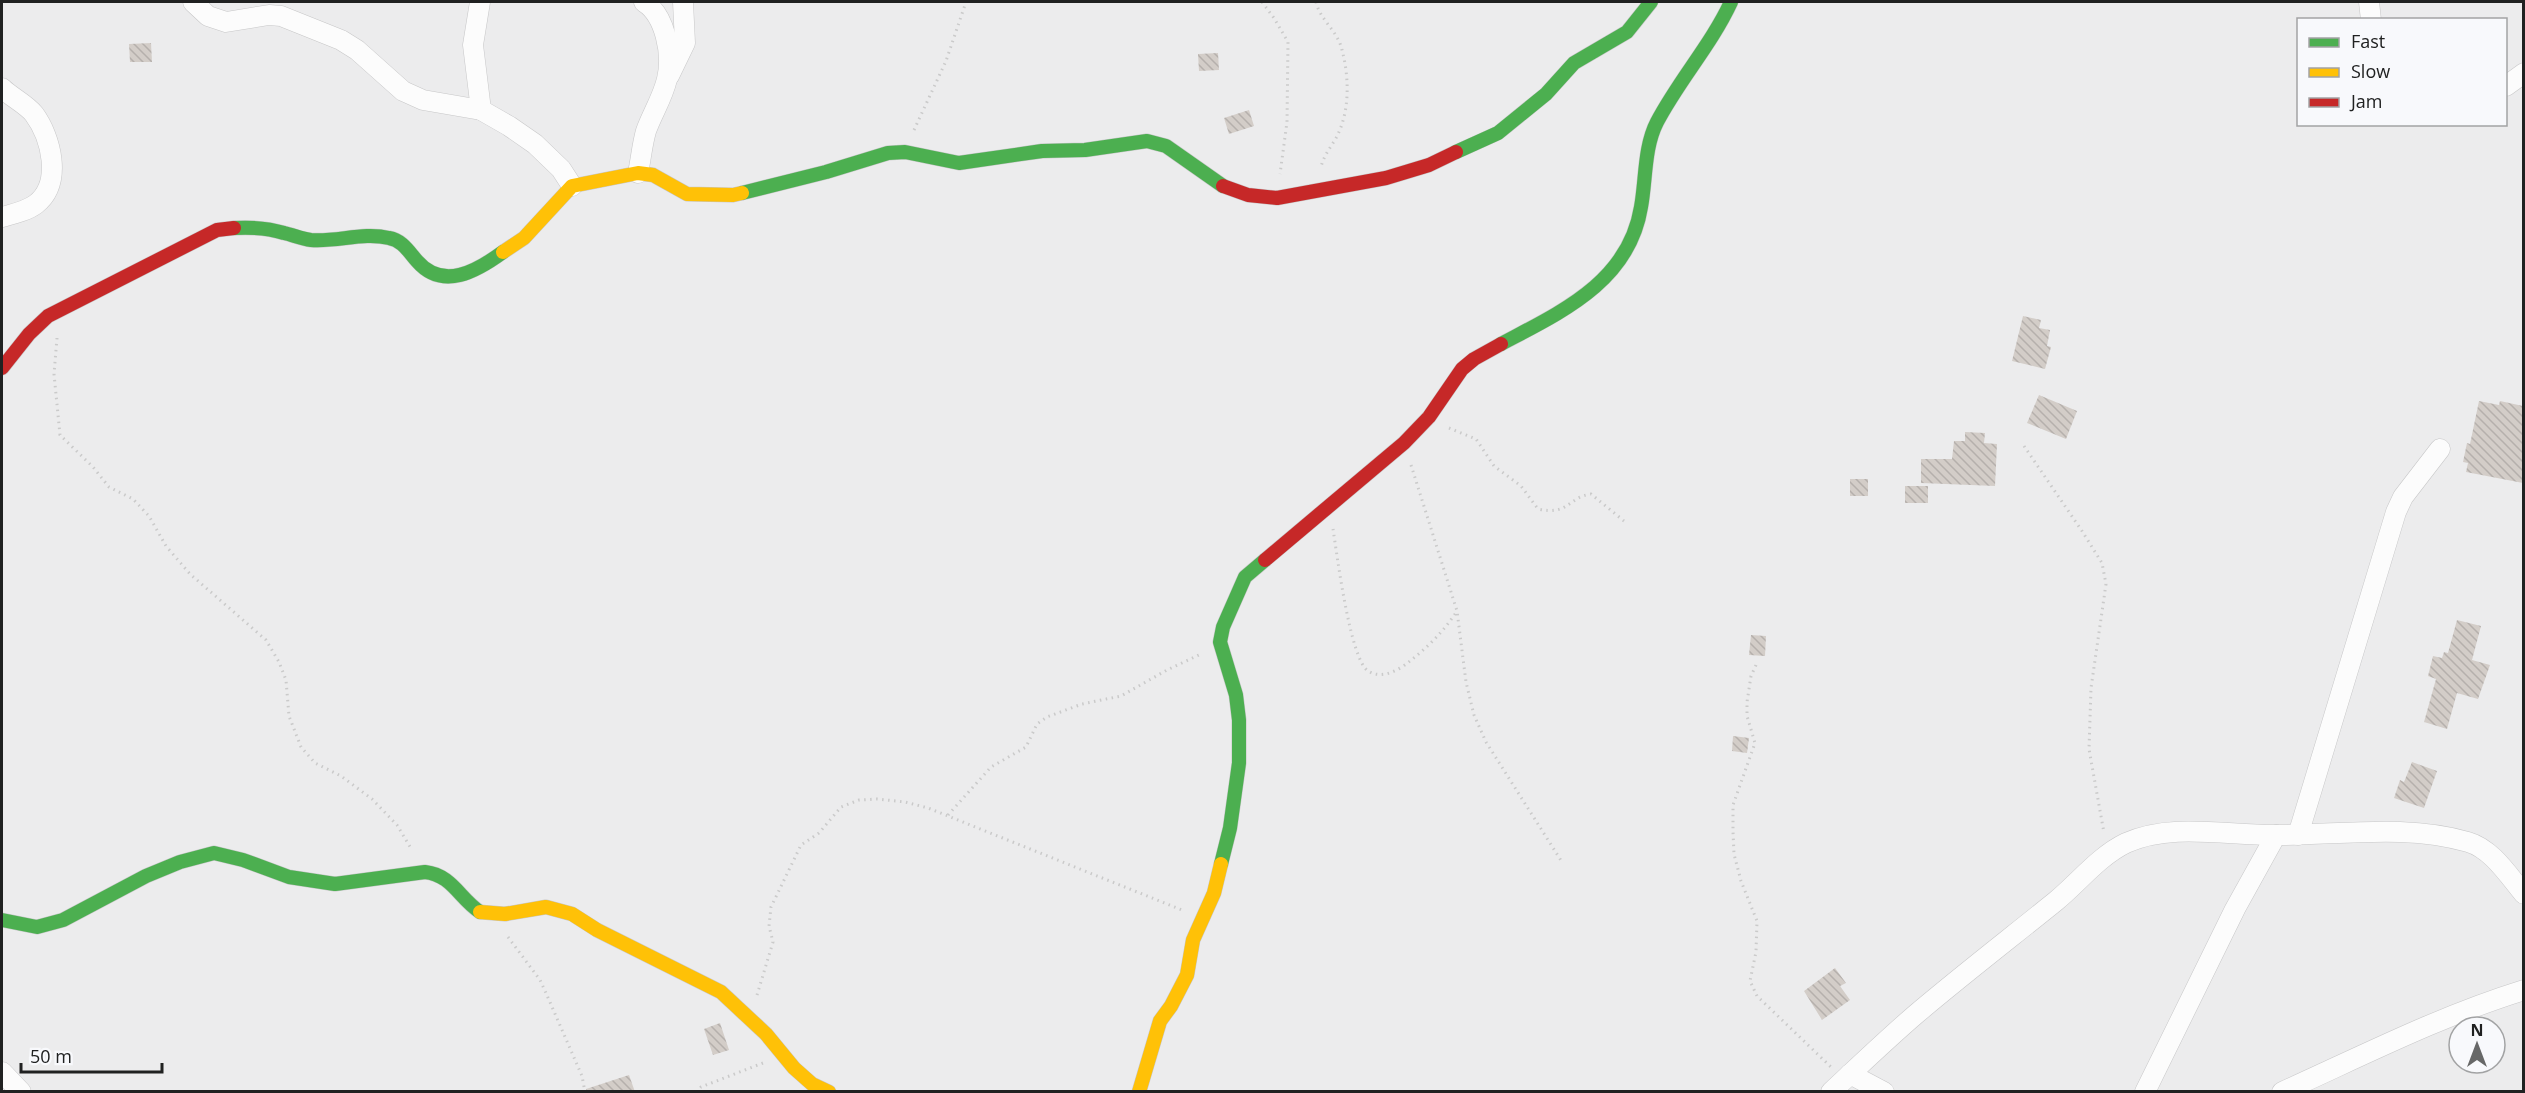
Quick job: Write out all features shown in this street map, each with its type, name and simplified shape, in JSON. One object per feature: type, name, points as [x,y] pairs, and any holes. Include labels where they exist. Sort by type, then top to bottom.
[{"type":"street","points":[[193,2],[208,16],[226,22],[269,15],[281,16],[341,40],[357,50],[403,91],[423,100],[481,110],[535,144],[561,169],[572,186]]},
{"type":"street","points":[[480,2],[473,45],[481,110]]},
{"type":"street","points":[[644,2],[654,9],[661,23],[669,62],[667,78]]},
{"type":"street","points":[[638,173],[646,132],[667,78],[685,43],[683,2]]},
{"type":"street","points":[[2,369],[29,334],[48,316],[217,230],[248,227],[316,241],[367,236],[392,238],[405,246],[420,264],[445,278],[459,276],[491,261],[524,238],[572,186],[638,173],[653,175],[687,194],[733,195],[826,172],[870,157],[905,152],[959,163],[1042,151],[1085,150],[1147,141],[1166,146],[1223,186],[1248,195],[1277,198],[1386,178],[1429,165],[1498,133],[1546,94],[1574,63],[1627,32],[1651,2]]},
{"type":"street","points":[[1139,1092],[1160,1020],[1171,1006],[1187,975],[1193,940],[1201,918],[1214,894],[1230,828],[1239,763],[1239,720],[1236,695],[1220,642],[1223,627],[1245,577],[1404,443],[1429,417],[1462,369],[1474,359],[1583,300],[1623,259],[1638,222],[1651,137],[1656,123],[1719,28],[1731,2]]},
{"type":"street","points":[[2369,2],[2371,18]]},
{"type":"street","points":[[2507,85],[2523,73]]},
{"type":"street","points":[[2,88],[33,113],[48,141],[52,171],[47,191],[37,204],[2,217]]},
{"type":"street","points":[[2298,835],[2396,512],[2403,497],[2440,449]]},
{"type":"street","points":[[1842,1082],[1914,1016],[2108,855],[2124,844],[2145,836],[2171,833],[2276,836],[2400,831],[2469,842],[2495,859],[2523,894]]},
{"type":"street","points":[[2145,1092],[2235,909],[2276,836]]},
{"type":"street","points":[[2,920],[37,927],[63,920],[146,876],[180,862],[214,852],[289,877],[334,884],[425,872],[444,877],[457,887],[474,908],[494,915],[546,908],[572,914],[597,930],[721,992],[812,1084],[829,1092]]},
{"type":"street","points":[[2282,1092],[2438,1021],[2497,997],[2523,990]]},
{"type":"street","points":[[2,1072],[21,1092]]},
{"type":"street","points":[[1842,1082],[1884,1092]]},
{"type":"path","points":[[905,152],[946,61],[966,2]]},
{"type":"path","points":[[1262,2],[1288,42],[1287,122],[1277,198]]},
{"type":"path","points":[[1316,2],[1318,11],[1338,39],[1342,50],[1347,93],[1345,114],[1339,132],[1322,162],[1317,189]]},
{"type":"path","points":[[48,316],[58,339],[54,374],[60,435],[93,467],[109,487],[133,499],[149,516],[165,546],[190,574],[266,640],[286,680],[289,716],[301,747],[315,763],[341,776],[372,799],[397,825],[425,872]]},
{"type":"path","points":[[1439,402],[1450,430],[1476,439],[1494,466],[1521,486],[1538,509],[1561,510],[1585,494],[1591,494],[1624,520]]},
{"type":"path","points":[[1404,443],[1457,611],[1466,682],[1474,715],[1486,742],[1562,862]]},
{"type":"path","points":[[2024,446],[2102,563],[2106,584],[2091,688],[2089,749],[2108,855]]},
{"type":"path","points":[[1329,504],[1348,615],[1360,661],[1368,671],[1384,675],[1401,668],[1428,647],[1457,611]]},
{"type":"path","points":[[948,815],[991,767],[1026,747],[1037,724],[1047,717],[1082,704],[1121,696],[1167,670],[1210,650],[1220,642]]},
{"type":"path","points":[[1756,665],[1751,676],[1747,702],[1747,716],[1755,743],[1733,805],[1734,854],[1741,881],[1757,921],[1756,952],[1750,981],[1757,996],[1842,1082]]},
{"type":"path","points":[[750,1019],[773,942],[769,926],[771,907],[801,845],[819,833],[841,807],[859,800],[905,802],[948,815],[1201,918]]},
{"type":"path","points":[[494,915],[546,993],[582,1076],[585,1092]]},
{"type":"path","points":[[696,1092],[701,1087],[784,1056]]},
{"type":"building","points":[[151,43],[152,62],[130,62],[129,44]]},
{"type":"building","points":[[1218,53],[1219,70],[1199,71],[1198,54]]},
{"type":"building","points":[[1249,110],[1254,126],[1229,134],[1224,118]]},
{"type":"building","points":[[2023,316],[2041,320],[2039,328],[2050,330],[2047,346],[2051,347],[2045,369],[2012,361]]},
{"type":"building","points":[[2039,395],[2077,411],[2066,439],[2027,423]]},
{"type":"building","points":[[2479,401],[2499,405],[2500,401],[2523,406],[2523,483],[2466,472],[2468,463],[2463,462],[2467,443],[2470,444]]},
{"type":"building","points":[[1965,432],[1985,433],[1984,443],[1997,444],[1995,486],[1921,483],[1921,459],[1952,459],[1954,441],[1965,441]]},
{"type":"building","points":[[1850,479],[1868,479],[1868,496],[1850,496]]},
{"type":"building","points":[[1905,486],[1928,486],[1928,503],[1905,503]]},
{"type":"building","points":[[2457,620],[2481,626],[2472,660],[2490,665],[2478,699],[2457,693],[2447,729],[2424,722],[2436,679],[2428,676],[2433,656],[2442,658],[2444,652],[2448,653]]},
{"type":"building","points":[[1751,635],[1766,636],[1765,656],[1749,655]]},
{"type":"building","points":[[1733,736],[1749,738],[1747,753],[1732,751]]},
{"type":"building","points":[[2412,762],[2437,771],[2424,808],[2394,798],[2400,780],[2404,782]]},
{"type":"building","points":[[1835,968],[1846,983],[1840,986],[1850,1000],[1822,1020],[1804,991]]},
{"type":"building","points":[[720,1023],[729,1050],[713,1055],[704,1029]]},
{"type":"building","points":[[629,1075],[635,1092],[587,1092],[586,1089]]},
{"type":"traffic: fast","points":[[1456,152],[1498,133],[1546,94],[1574,63],[1627,32],[1651,2]]},
{"type":"traffic: fast","points":[[1501,344],[1546,320],[1589,292],[1622,256],[1634,233],[1641,207],[1650,142],[1657,122],[1714,33],[1731,2]]},
{"type":"traffic: fast","points":[[742,193],[826,172],[888,153],[905,152],[959,163],[1042,151],[1085,150],[1147,141],[1166,146],[1223,186]]},
{"type":"traffic: fast","points":[[234,228],[266,229],[311,240],[370,236],[394,239],[427,270],[438,275],[449,276],[471,271],[503,252]]},
{"type":"traffic: fast","points":[[1221,864],[1230,828],[1239,763],[1239,720],[1236,695],[1220,642],[1223,627],[1245,577],[1265,560]]},
{"type":"traffic: fast","points":[[2,920],[37,927],[63,920],[146,876],[180,862],[214,853],[243,860],[289,877],[335,884],[425,872],[449,882],[480,912]]},
{"type":"traffic: slow","points":[[503,252],[524,238],[572,186],[638,173],[653,175],[687,194],[733,195],[742,193]]},
{"type":"traffic: slow","points":[[1139,1092],[1160,1021],[1171,1006],[1187,975],[1193,940],[1214,893],[1221,864]]},
{"type":"traffic: slow","points":[[480,912],[505,914],[546,907],[572,914],[597,930],[721,992],[766,1034],[794,1068],[812,1084],[829,1092]]},
{"type":"traffic: jam","points":[[1223,186],[1248,195],[1277,198],[1386,178],[1429,165],[1456,152]]},
{"type":"traffic: jam","points":[[2,368],[29,334],[48,316],[217,230],[234,228]]},
{"type":"traffic: jam","points":[[1265,560],[1404,443],[1429,417],[1462,369],[1474,359],[1501,344]]}]
